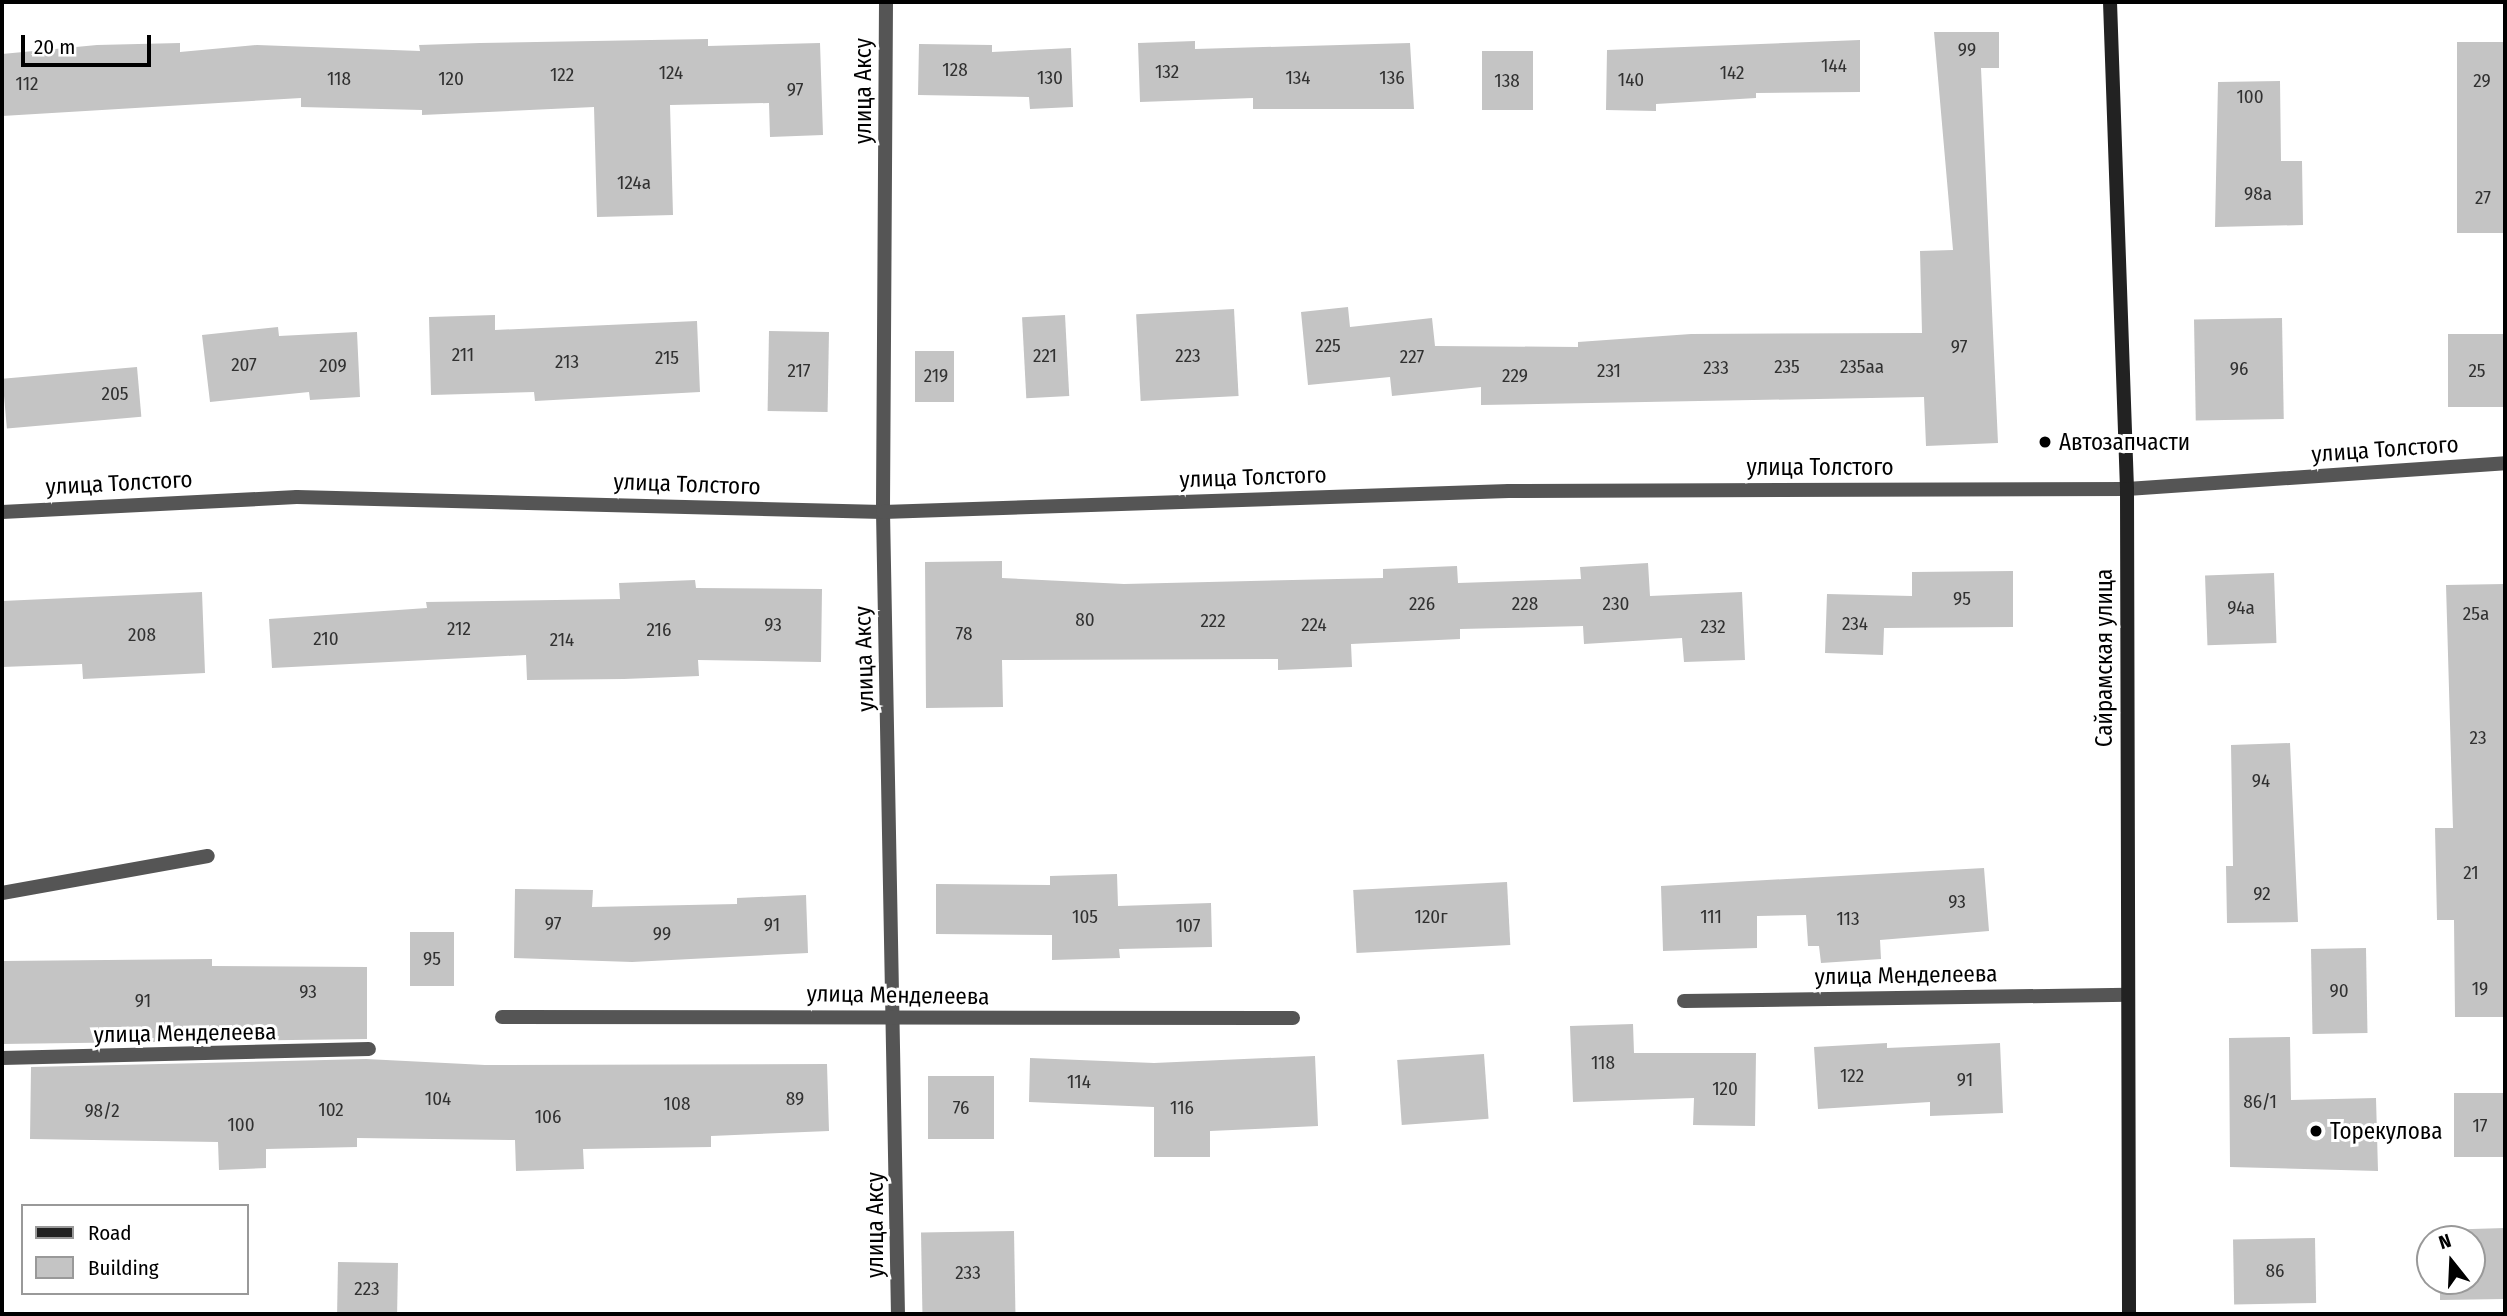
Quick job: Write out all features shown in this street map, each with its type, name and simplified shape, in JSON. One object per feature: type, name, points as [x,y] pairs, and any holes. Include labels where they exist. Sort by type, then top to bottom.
[{"type":"main road","name":"Сайрамская улица","points":[[2110,2],[2127,489],[2129,1314]]},
{"type":"street","name":"улица Аксу","points":[[886,2],[883,512],[897,1020],[898,1314]]},
{"type":"street","name":"улица Толстого","points":[[2,512],[297,497],[883,512],[1509,491],[2127,489],[2505,463]]},
{"type":"street","points":[[2,893],[208,856]]},
{"type":"street","name":"улица Менделеева","points":[[1684,1001],[2128,995]]},
{"type":"street","name":"улица Менделеева","points":[[502,1017],[897,1020],[1293,1018]]},
{"type":"street","name":"улица Менделеева","points":[[2,1058],[369,1049]]},
{"type":"building","points":[[1934,32],[1999,32],[1999,68],[1981,68],[1998,443],[1926,446],[1924,397],[1481,405],[1481,387],[1392,396],[1390,377],[1308,385],[1301,312],[1348,307],[1350,327],[1432,318],[1435,346],[1578,347],[1578,342],[1691,334],[1922,333],[1920,251],[1953,250]]},
{"type":"building","points":[[708,39],[708,46],[820,43],[823,135],[770,137],[769,103],[670,105],[673,215],[597,217],[594,107],[422,115],[422,110],[301,107],[301,98],[2,116],[2,54],[97,45],[180,43],[180,52],[257,45],[420,51],[419,45]]},
{"type":"building","points":[[1860,40],[1860,92],[1756,93],[1756,98],[1656,104],[1656,111],[1606,110],[1607,50]]},
{"type":"building","points":[[1195,41],[1195,49],[1410,43],[1414,109],[1253,109],[1253,98],[1140,102],[1138,43]]},
{"type":"building","points":[[2457,42],[2505,42],[2505,233],[2457,233]]},
{"type":"building","points":[[919,44],[992,45],[992,52],[1071,48],[1073,107],[1030,109],[1029,97],[918,95]]},
{"type":"building","points":[[1482,51],[1533,51],[1533,110],[1482,110]]},
{"type":"building","points":[[2280,81],[2281,161],[2302,161],[2303,225],[2215,227],[2218,82]]},
{"type":"building","points":[[1234,309],[1239,396],[1141,401],[1136,314]]},
{"type":"building","points":[[495,315],[495,330],[697,321],[700,392],[535,401],[534,392],[431,395],[429,317]]},
{"type":"building","points":[[1065,315],[1069,396],[1026,398],[1022,317]]},
{"type":"building","points":[[2282,318],[2284,419],[2196,421],[2194,320]]},
{"type":"building","points":[[278,327],[279,336],[357,332],[360,397],[310,400],[309,392],[210,402],[202,335]]},
{"type":"building","points":[[769,331],[829,332],[828,412],[768,411]]},
{"type":"building","points":[[2448,334],[2505,334],[2505,407],[2448,407]]},
{"type":"building","points":[[915,351],[954,351],[954,402],[915,402]]},
{"type":"building","points":[[137,367],[141,417],[7,429],[3,379]]},
{"type":"building","points":[[1002,561],[1002,578],[1124,584],[1383,578],[1383,569],[1457,566],[1458,583],[1581,579],[1580,567],[1648,563],[1650,596],[1742,592],[1745,660],[1684,662],[1682,638],[1584,644],[1583,626],[1460,629],[1460,639],[1351,644],[1352,667],[1278,670],[1278,659],[1002,660],[1003,707],[926,708],[925,562]]},
{"type":"building","points":[[2013,571],[2013,627],[1884,628],[1883,655],[1825,653],[1827,594],[1912,596],[1912,572]]},
{"type":"building","points":[[2274,573],[2276,643],[2207,645],[2205,575]]},
{"type":"building","points":[[695,580],[696,588],[822,589],[821,662],[698,660],[699,676],[624,679],[527,680],[526,655],[272,668],[269,619],[427,608],[426,602],[620,599],[619,583]]},
{"type":"building","points":[[2505,584],[2505,1017],[2455,1017],[2454,920],[2437,920],[2435,828],[2453,828],[2446,585]]},
{"type":"building","points":[[202,592],[205,673],[83,679],[82,664],[2,667],[2,601]]},
{"type":"building","points":[[2290,743],[2298,922],[2227,923],[2226,866],[2233,866],[2231,745]]},
{"type":"building","points":[[1984,868],[1989,931],[1880,940],[1881,959],[1821,963],[1819,946],[1808,946],[1806,915],[1757,916],[1757,948],[1663,951],[1661,886]]},
{"type":"building","points":[[1117,874],[1118,906],[1211,903],[1212,947],[1119,949],[1120,958],[1052,960],[1052,935],[936,934],[936,884],[1050,885],[1050,876]]},
{"type":"building","points":[[1507,882],[1510,945],[1357,953],[1353,890]]},
{"type":"building","points":[[515,889],[593,890],[592,907],[737,904],[737,898],[806,895],[808,953],[632,962],[514,958]]},
{"type":"building","points":[[410,932],[454,932],[454,986],[410,986]]},
{"type":"building","points":[[2366,948],[2367,1033],[2312,1034],[2311,949]]},
{"type":"building","points":[[212,959],[212,966],[367,967],[367,1039],[2,1044],[2,961]]},
{"type":"building","points":[[1633,1024],[1634,1053],[1756,1053],[1755,1126],[1693,1125],[1694,1098],[1573,1102],[1570,1026]]},
{"type":"building","points":[[2290,1037],[2291,1100],[2376,1098],[2378,1171],[2230,1167],[2229,1038]]},
{"type":"building","points":[[1887,1043],[1887,1048],[2000,1043],[2003,1113],[1930,1116],[1930,1102],[1818,1109],[1814,1047]]},
{"type":"building","points":[[1484,1054],[1489,1119],[1402,1125],[1397,1060]]},
{"type":"building","points":[[1315,1056],[1318,1126],[1210,1131],[1210,1157],[1154,1157],[1154,1107],[1029,1102],[1030,1058],[1154,1063]]},
{"type":"building","points":[[366,1059],[485,1065],[827,1064],[829,1131],[711,1136],[711,1147],[583,1149],[584,1169],[516,1171],[515,1140],[357,1138],[357,1147],[266,1149],[266,1168],[219,1170],[218,1142],[30,1139],[31,1067]]},
{"type":"building","points":[[928,1076],[994,1076],[994,1139],[928,1139]]},
{"type":"building","points":[[2454,1093],[2505,1093],[2505,1157],[2454,1157]]},
{"type":"building","points":[[2505,1228],[2505,1299],[2440,1300],[2440,1295],[2486,1295],[2486,1229]]},
{"type":"building","points":[[1014,1231],[1015,1314],[922,1314],[921,1233]]},
{"type":"building","points":[[2315,1238],[2316,1303],[2234,1304],[2233,1239]]},
{"type":"building","points":[[338,1262],[398,1263],[397,1314],[337,1314]]},
{"type":"place","name":"Автозапчасти","points":[[2045,442]]},
{"type":"place","name":"Торекулова","points":[[2316,1131]]}]
